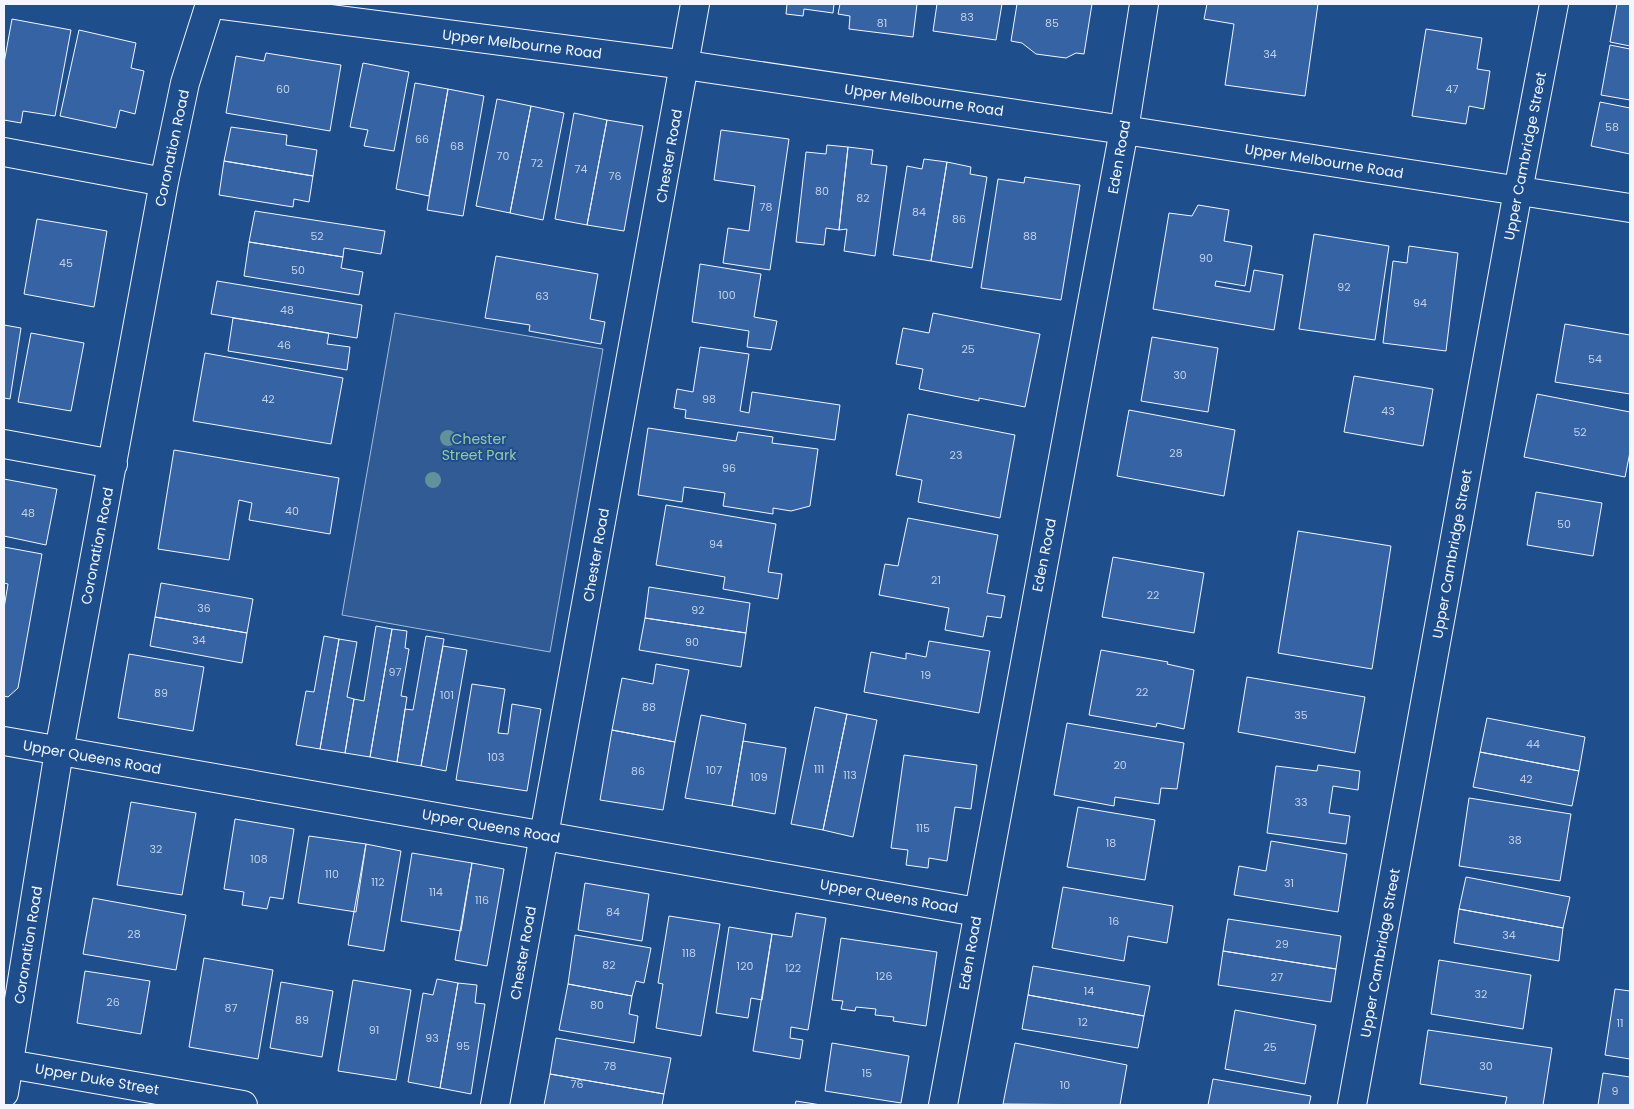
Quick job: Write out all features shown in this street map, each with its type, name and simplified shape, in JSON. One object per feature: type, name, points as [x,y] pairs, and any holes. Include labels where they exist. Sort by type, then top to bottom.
[{"type":"street","name":"Coronation Road","points":[[4,1093],[9,1049],[59,751],[164,182],[186,83],[210,4]]},
{"type":"street","name":"Upper Melbourne Road","points":[[215,4],[686,66],[1124,130],[1630,208]]},
{"type":"street","name":"Chester Road","points":[[495,1105],[686,66],[695,4]]},
{"type":"street","name":"Eden Road","points":[[943,1105],[977,912],[1124,130],[1144,4]]},
{"type":"street","name":"Upper Cambridge Street","points":[[1352,1105],[1518,191],[1554,4]]},
{"type":"street","points":[[4,152],[164,182]]},
{"type":"street","points":[[4,444],[113,464]]},
{"type":"street","name":"Upper Queens Road","points":[[4,741],[977,912]]},
{"type":"street","name":"Upper Duke Street","points":[[9,1049],[243,1105]]},
{"type":"green space","name":"Chester Street Park","points":[[395,313],[603,349],[550,652],[342,615]]},
{"type":"building","points":[[787,4],[834,4],[833,13],[804,9],[803,16],[786,14]]},
{"type":"building","points":[[840,4],[917,4],[913,37],[849,29],[850,16],[838,14]]},
{"type":"building","points":[[937,4],[1002,4],[996,40],[933,31]]},
{"type":"building","points":[[1017,4],[1092,4],[1084,54],[1076,53],[1066,58],[1036,54],[1022,43],[1011,41]]},
{"type":"building","points":[[1207,4],[1318,4],[1305,96],[1225,85],[1234,24],[1204,19]]},
{"type":"building","points":[[1617,4],[1630,4],[1630,46],[1610,42]]},
{"type":"building","points":[[12,19],[71,30],[55,116],[23,111],[21,123],[4,120],[4,63]]},
{"type":"building","points":[[1426,29],[1482,38],[1477,69],[1490,71],[1484,109],[1469,106],[1466,124],[1412,116]]},
{"type":"building","points":[[79,30],[136,43],[131,68],[144,71],[135,114],[120,110],[116,128],[60,116]]},
{"type":"building","points":[[1610,45],[1630,49],[1630,100],[1601,95]]},
{"type":"building","points":[[266,53],[341,65],[330,131],[226,113],[236,56],[264,61]]},
{"type":"building","points":[[363,63],[409,72],[394,151],[364,146],[368,130],[350,127]]},
{"type":"building","points":[[415,83],[448,89],[429,196],[396,189]]},
{"type":"building","points":[[448,89],[484,96],[463,216],[427,210]]},
{"type":"building","points":[[497,99],[531,106],[510,213],[476,206]]},
{"type":"building","points":[[1600,102],[1630,108],[1630,154],[1591,146]]},
{"type":"building","points":[[531,106],[564,113],[543,220],[510,213]]},
{"type":"building","points":[[574,113],[607,120],[587,225],[555,219]]},
{"type":"building","points":[[607,120],[643,126],[624,231],[587,225]]},
{"type":"building","points":[[231,127],[287,135],[286,145],[317,150],[313,176],[224,161]]},
{"type":"building","points":[[721,130],[789,139],[770,270],[723,263],[728,228],[749,231],[755,186],[714,180]]},
{"type":"building","points":[[827,145],[848,147],[839,230],[826,228],[824,245],[796,242],[806,152],[826,154]]},
{"type":"building","points":[[848,147],[873,150],[871,164],[887,166],[875,256],[844,251],[847,229],[839,230]]},
{"type":"building","points":[[924,159],[947,162],[931,261],[893,255],[907,166],[922,169]]},
{"type":"building","points":[[224,161],[313,176],[309,202],[294,199],[293,207],[219,195]]},
{"type":"building","points":[[947,162],[971,167],[970,174],[987,177],[972,268],[931,261]]},
{"type":"building","points":[[1025,177],[1080,185],[1061,300],[981,288],[998,179],[1024,183]]},
{"type":"building","points":[[1198,205],[1229,210],[1224,241],[1252,246],[1245,286],[1216,281],[1215,286],[1250,292],[1254,270],[1283,275],[1274,330],[1153,309],[1169,213],[1192,216]]},
{"type":"building","points":[[255,211],[385,231],[381,254],[344,248],[343,257],[249,242]]},
{"type":"building","points":[[37,219],[107,231],[94,307],[24,294]]},
{"type":"building","points":[[1314,234],[1389,246],[1375,340],[1299,329]]},
{"type":"building","points":[[249,242],[343,257],[341,268],[363,272],[359,295],[244,276]]},
{"type":"building","points":[[1409,246],[1458,253],[1446,351],[1383,343],[1393,261],[1407,263]]},
{"type":"building","points":[[496,256],[598,274],[590,319],[605,322],[601,344],[529,331],[530,325],[485,318]]},
{"type":"building","points":[[700,264],[761,274],[754,317],[777,321],[771,350],[747,347],[749,331],[692,322]]},
{"type":"building","points":[[217,281],[362,305],[357,338],[211,314]]},
{"type":"building","points":[[933,313],[1040,334],[1025,407],[979,398],[979,401],[919,389],[923,369],[896,364],[903,328],[929,333]]},
{"type":"building","points":[[233,318],[329,333],[327,344],[350,347],[347,370],[228,351]]},
{"type":"building","points":[[1565,324],[1630,335],[1630,394],[1555,382]]},
{"type":"building","points":[[4,325],[21,328],[10,399],[4,398]]},
{"type":"building","points":[[31,333],[84,343],[71,411],[18,402]]},
{"type":"building","points":[[1152,337],[1218,348],[1208,412],[1141,401]]},
{"type":"building","points":[[700,347],[749,354],[740,411],[749,413],[752,392],[840,405],[835,440],[685,418],[686,410],[674,408],[677,389],[693,392]]},
{"type":"building","points":[[205,353],[343,378],[331,444],[193,421]]},
{"type":"building","points":[[1354,376],[1433,389],[1423,446],[1344,432]]},
{"type":"building","points":[[1537,394],[1630,412],[1630,452],[1625,477],[1524,457]]},
{"type":"building","points":[[1129,410],[1235,430],[1224,496],[1117,476]]},
{"type":"building","points":[[908,414],[1015,435],[1000,518],[918,502],[922,480],[896,475]]},
{"type":"building","points":[[648,428],[736,441],[738,432],[773,437],[772,443],[818,449],[810,506],[791,511],[773,508],[773,514],[723,506],[725,493],[684,487],[682,502],[638,495]]},
{"type":"building","points":[[174,450],[339,478],[330,534],[249,520],[252,503],[239,500],[229,560],[158,549]]},
{"type":"building","points":[[4,479],[57,489],[46,545],[4,536]]},
{"type":"building","points":[[1536,492],[1602,503],[1593,556],[1527,545]]},
{"type":"building","points":[[666,505],[776,524],[768,572],[782,574],[778,599],[723,589],[725,577],[656,565]]},
{"type":"building","points":[[908,518],[998,535],[987,593],[1005,596],[1001,618],[987,616],[983,637],[945,630],[949,608],[879,595],[885,564],[898,566]]},
{"type":"building","points":[[1298,531],[1391,546],[1372,669],[1278,653]]},
{"type":"building","points":[[4,547],[42,554],[18,688],[8,697],[4,696],[4,608],[8,584],[4,583]]},
{"type":"building","points":[[1113,557],[1204,573],[1194,633],[1102,617]]},
{"type":"building","points":[[161,583],[253,599],[247,633],[155,617]]},
{"type":"building","points":[[649,587],[750,603],[746,633],[645,618]]},
{"type":"building","points":[[155,617],[247,633],[242,663],[150,646]]},
{"type":"building","points":[[645,618],[746,633],[741,667],[639,650]]},
{"type":"building","points":[[376,626],[392,629],[370,757],[345,753],[354,699],[364,701]]},
{"type":"building","points":[[392,629],[407,631],[405,648],[409,649],[401,696],[407,697],[397,762],[370,757]]},
{"type":"building","points":[[324,636],[339,639],[320,749],[296,745],[306,691],[314,692]]},
{"type":"building","points":[[426,636],[444,639],[421,766],[397,762],[405,709],[413,710]]},
{"type":"building","points":[[339,639],[357,642],[347,697],[354,699],[345,753],[320,749]]},
{"type":"building","points":[[929,641],[990,651],[979,713],[864,692],[871,652],[906,659],[906,653],[926,657]]},
{"type":"building","points":[[443,646],[467,650],[446,771],[421,766]]},
{"type":"building","points":[[1101,650],[1168,662],[1167,664],[1194,670],[1184,729],[1157,723],[1156,727],[1089,715]]},
{"type":"building","points":[[129,654],[204,667],[193,731],[118,718]]},
{"type":"building","points":[[656,664],[689,670],[675,742],[612,730],[622,678],[653,684]]},
{"type":"building","points":[[1247,677],[1365,697],[1355,753],[1238,732]]},
{"type":"building","points":[[472,684],[505,689],[498,733],[508,734],[512,704],[541,709],[527,791],[456,780]]},
{"type":"building","points":[[815,707],[847,714],[823,830],[791,824]]},
{"type":"building","points":[[847,714],[877,720],[853,837],[823,830]]},
{"type":"building","points":[[701,715],[746,724],[732,806],[685,798]]},
{"type":"building","points":[[1487,718],[1585,737],[1579,771],[1480,752]]},
{"type":"building","points":[[1067,723],[1184,743],[1177,789],[1161,788],[1159,804],[1115,797],[1114,806],[1054,795]]},
{"type":"building","points":[[612,730],[675,742],[663,810],[600,800]]},
{"type":"building","points":[[743,741],[786,748],[775,814],[732,806]]},
{"type":"building","points":[[1480,752],[1579,771],[1572,806],[1473,787]]},
{"type":"building","points":[[904,755],[977,765],[971,809],[955,807],[947,861],[929,858],[928,868],[906,865],[908,850],[891,848]]},
{"type":"building","points":[[1318,765],[1360,771],[1358,790],[1333,786],[1329,813],[1350,816],[1346,844],[1267,833],[1276,766],[1317,771]]},
{"type":"building","points":[[1469,798],[1571,814],[1560,881],[1459,866]]},
{"type":"building","points":[[131,802],[196,813],[182,895],[117,885]]},
{"type":"building","points":[[1078,807],[1155,820],[1145,880],[1067,867]]},
{"type":"building","points":[[235,819],[294,829],[283,899],[270,897],[267,909],[242,905],[244,892],[224,889]]},
{"type":"building","points":[[309,836],[366,844],[356,912],[298,903]]},
{"type":"building","points":[[1271,841],[1347,854],[1338,912],[1234,895],[1239,866],[1266,871]]},
{"type":"building","points":[[366,844],[401,851],[384,951],[348,945]]},
{"type":"building","points":[[412,853],[472,863],[461,931],[401,921]]},
{"type":"building","points":[[472,863],[504,869],[487,966],[455,960]]},
{"type":"building","points":[[1466,877],[1570,897],[1563,928],[1459,909]]},
{"type":"building","points":[[585,883],[649,894],[642,941],[578,930]]},
{"type":"building","points":[[1063,887],[1173,906],[1167,943],[1128,936],[1124,961],[1052,948]]},
{"type":"building","points":[[93,898],[186,915],[176,970],[83,954]]},
{"type":"building","points":[[1459,909],[1563,928],[1559,961],[1454,943]]},
{"type":"building","points":[[796,913],[826,918],[808,1030],[791,1027],[790,1038],[803,1040],[800,1059],[753,1051],[772,934],[792,937]]},
{"type":"building","points":[[669,916],[720,924],[701,1036],[656,1028],[663,984],[658,983]]},
{"type":"building","points":[[1228,919],[1341,936],[1336,969],[1223,951]]},
{"type":"building","points":[[729,927],[772,934],[762,1000],[751,998],[748,1018],[716,1013]]},
{"type":"building","points":[[575,935],[651,948],[644,983],[636,981],[632,996],[568,984]]},
{"type":"building","points":[[841,938],[937,952],[926,1026],[893,1021],[894,1017],[875,1015],[876,1009],[856,1007],[855,1011],[841,1009],[843,1001],[832,1000]]},
{"type":"building","points":[[1223,951],[1336,969],[1331,1002],[1218,985]]},
{"type":"building","points":[[204,958],[273,970],[258,1059],[189,1047]]},
{"type":"building","points":[[1439,960],[1531,975],[1523,1029],[1431,1014]]},
{"type":"building","points":[[1033,966],[1150,986],[1144,1016],[1028,995]]},
{"type":"building","points":[[85,971],[150,981],[141,1034],[77,1023]]},
{"type":"building","points":[[437,979],[458,983],[440,1088],[408,1082],[423,993],[433,995]]},
{"type":"building","points":[[353,980],[411,990],[396,1080],[338,1071]]},
{"type":"building","points":[[281,982],[333,991],[322,1057],[270,1048]]},
{"type":"building","points":[[458,983],[477,985],[475,1003],[485,1004],[471,1094],[440,1088]]},
{"type":"building","points":[[568,984],[632,996],[629,1014],[638,1016],[634,1043],[559,1030]]},
{"type":"building","points":[[1615,989],[1630,991],[1630,1059],[1605,1055]]},
{"type":"building","points":[[1028,995],[1144,1016],[1138,1048],[1022,1029]]},
{"type":"building","points":[[1235,1010],[1316,1025],[1305,1084],[1225,1069]]},
{"type":"building","points":[[1428,1030],[1552,1048],[1543,1105],[1505,1105],[1507,1097],[1420,1084]]},
{"type":"building","points":[[556,1038],[671,1058],[664,1094],[550,1074]]},
{"type":"building","points":[[832,1043],[909,1056],[901,1103],[825,1091]]},
{"type":"building","points":[[1015,1043],[1127,1065],[1120,1105],[1003,1104]]},
{"type":"building","points":[[1603,1073],[1630,1077],[1630,1105],[1598,1105]]},
{"type":"building","points":[[550,1074],[664,1094],[662,1105],[544,1105]]},
{"type":"building","points":[[1213,1079],[1311,1096],[1309,1105],[1208,1105]]},
{"type":"building","points":[[796,1101],[821,1105],[795,1105]]}]
